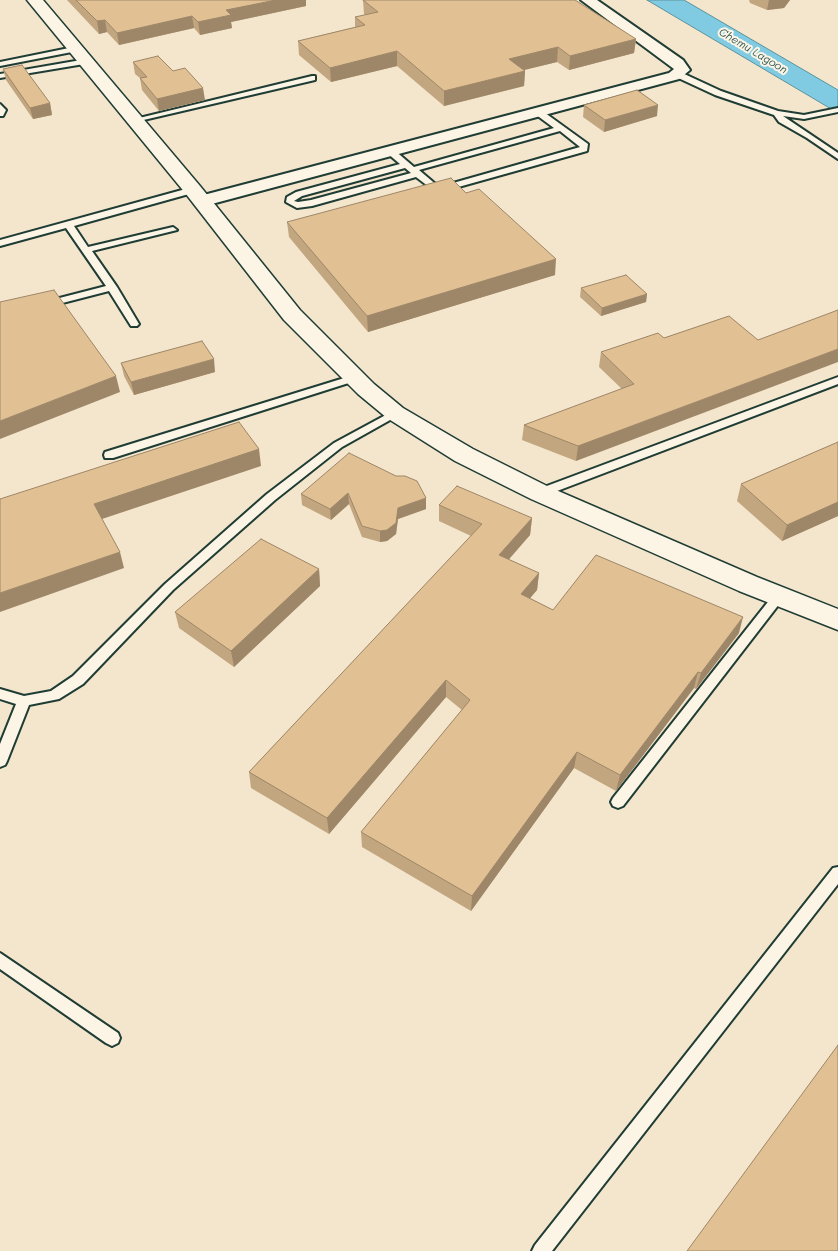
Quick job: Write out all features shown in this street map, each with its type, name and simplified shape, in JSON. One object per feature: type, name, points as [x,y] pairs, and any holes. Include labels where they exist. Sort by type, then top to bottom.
[{"type":"street","points":[[35,0],[135,120],[292,315],[354,378],[396,413],[464,455],[540,493],[838,620]]},
{"type":"street","points":[[197,196],[390,151],[677,74],[682,70],[678,63],[588,0]]},
{"type":"lane","points":[[0,64],[81,55]]},
{"type":"lane","points":[[0,76],[81,55]]},
{"type":"lane","points":[[677,74],[718,93],[777,113],[804,117],[834,112]]},
{"type":"lane","points":[[135,120],[312,78]]},
{"type":"lane","points":[[0,106],[2,110],[0,114]]},
{"type":"lane","points":[[428,192],[584,149],[585,146],[538,112]]},
{"type":"lane","points":[[777,113],[782,120],[810,136],[838,158]]},
{"type":"lane","points":[[411,169],[312,203],[296,205],[290,202],[290,199],[299,194],[411,169],[562,128]]},
{"type":"lane","points":[[390,151],[437,190]]},
{"type":"lane","points":[[0,243],[68,224],[197,196]]},
{"type":"lane","points":[[68,224],[112,287],[134,324]]},
{"type":"lane","points":[[86,250],[173,230]]},
{"type":"lane","points":[[37,306],[112,287]]},
{"type":"lane","points":[[109,455],[354,378]]},
{"type":"lane","points":[[540,493],[838,380]]},
{"type":"lane","points":[[0,694],[24,701],[54,695],[78,680],[169,587],[271,497],[338,445],[396,413]]},
{"type":"lane","points":[[618,802],[779,596]]},
{"type":"lane","points":[[0,761],[24,701]]},
{"type":"lane","points":[[541,1251],[838,873]]},
{"type":"lane","points":[[0,960],[112,1038]]},
{"type":"shaded area","points":[[0,0],[647,0],[838,113],[838,1251],[0,1251]]},
{"type":"shaded area","points":[[684,0],[838,0],[838,90],[824,82]]},
{"type":"water","name":"Chemu Lagoon","points":[[647,0],[684,0],[838,90],[838,113]]},
{"type":"building","points":[[76,0],[276,0],[226,10],[231,15],[198,22],[192,16],[117,33],[105,20],[97,21]]},
{"type":"building","points":[[363,0],[575,0],[636,39],[570,56],[558,47],[509,59],[525,71],[444,91],[397,51],[330,68],[298,41],[365,25],[355,17],[378,12]]},
{"type":"building","points":[[158,56],[173,71],[185,68],[203,88],[157,99],[140,78],[147,77],[133,62]]},
{"type":"building","points":[[22,65],[50,103],[30,108],[3,69]]},
{"type":"building","points":[[637,90],[658,105],[605,120],[584,105]]},
{"type":"building","points":[[451,178],[466,193],[479,189],[556,259],[367,316],[287,222]]},
{"type":"building","points":[[626,275],[647,294],[602,308],[581,288]]},
{"type":"building","points":[[54,290],[116,376],[0,421],[0,302]]},
{"type":"building","points":[[838,310],[838,349],[578,446],[524,425],[634,384],[601,352],[658,333],[664,338],[729,316],[758,340]]},
{"type":"building","points":[[202,341],[214,359],[131,382],[121,363]]},
{"type":"building","points":[[239,422],[259,449],[94,504],[120,552],[0,593],[0,499]]},
{"type":"building","points":[[838,442],[838,502],[787,525],[741,484]]},
{"type":"building","points":[[349,453],[396,476],[405,476],[417,481],[426,498],[398,508],[396,523],[387,530],[380,531],[362,526],[348,493],[330,509],[301,494]]},
{"type":"building","points":[[457,486],[532,518],[499,555],[539,573],[521,594],[553,610],[596,555],[743,617],[701,673],[698,672],[620,775],[577,752],[472,896],[361,832],[470,700],[446,680],[327,818],[249,772],[482,524],[439,505]]},
{"type":"building","points":[[261,539],[319,569],[231,651],[175,612]]},
{"type":"building","points":[[838,1045],[838,1251],[687,1251]]}]
